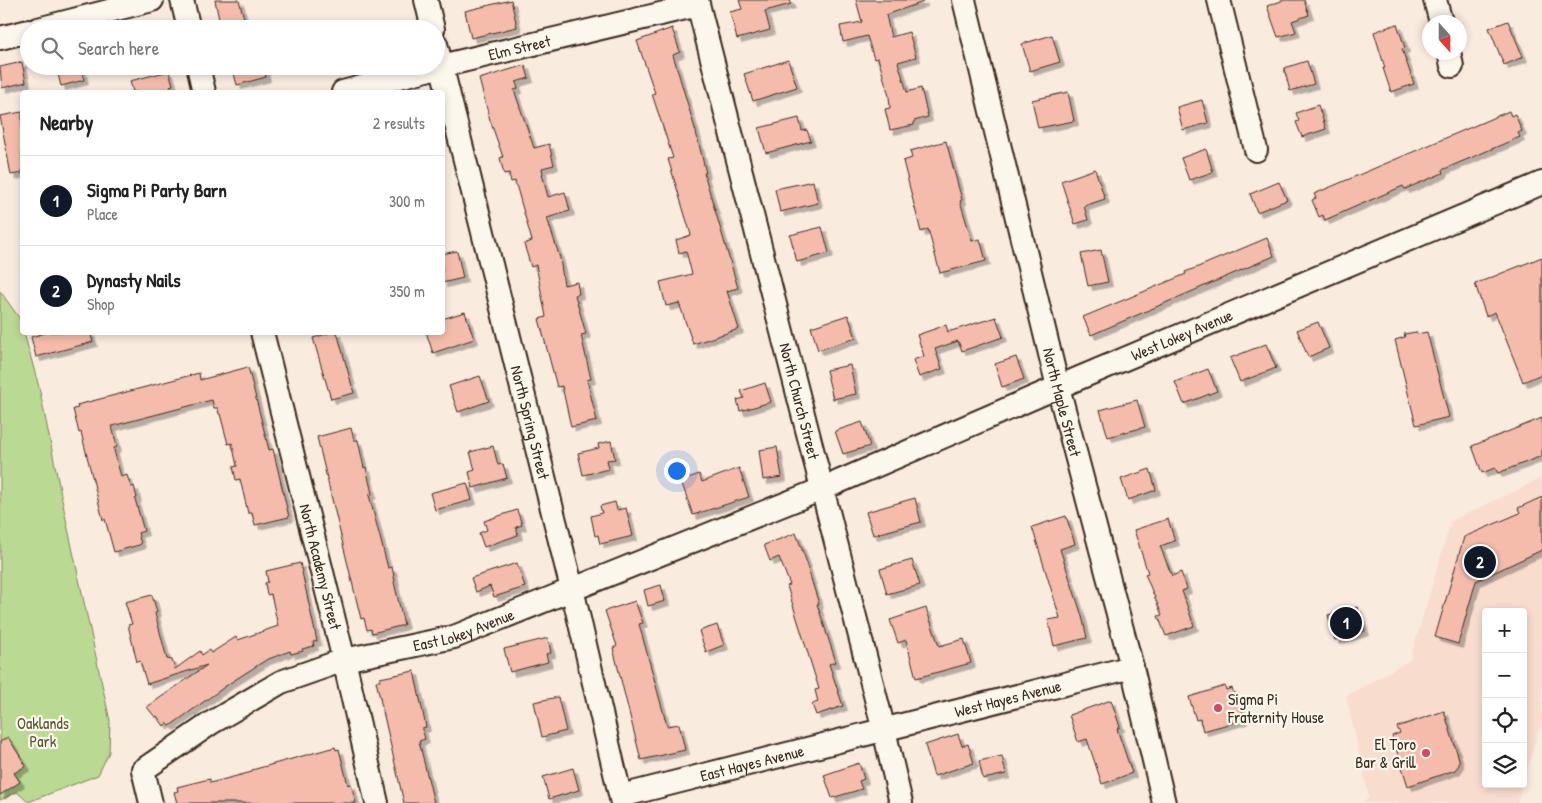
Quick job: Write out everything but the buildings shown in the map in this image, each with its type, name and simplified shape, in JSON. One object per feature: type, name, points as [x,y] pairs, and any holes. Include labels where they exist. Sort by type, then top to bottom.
[{"type":"street","points":[[73,20],[152,0]]},
{"type":"street","points":[[182,0],[187,20]]},
{"type":"street","points":[[426,0],[431,20]]},
{"type":"street","name":"North Maple Street","points":[[964,0],[1058,387],[1132,667],[1164,803]]},
{"type":"street","points":[[1220,0],[1256,150]]},
{"type":"street","points":[[1435,0],[1439,15]]},
{"type":"street","name":"Elm Street","points":[[445,65],[698,2]]},
{"type":"street","name":"North Church Street","points":[[698,2],[901,803]]},
{"type":"street","points":[[0,38],[20,33]]},
{"type":"street","points":[[200,75],[204,90]]},
{"type":"street","name":"Elm Street","points":[[350,90],[407,75]]},
{"type":"street","name":"North Spring Street","points":[[444,75],[572,589],[622,800]]},
{"type":"street","name":"West Lokey Avenue","points":[[822,489],[1058,387],[1542,183]]},
{"type":"street","name":"North Academy Street","points":[[263,335],[344,660],[377,803]]},
{"type":"street","name":"East Lokey Avenue","points":[[151,803],[143,770],[211,723],[281,682],[344,660],[454,637],[822,489]]},
{"type":"street","name":"West Hayes Avenue","points":[[884,730],[1132,667]]},
{"type":"street","name":"East Hayes Avenue","points":[[622,800],[884,730]]},
{"type":"shaded area","points":[[1542,478],[1542,720],[1527,769],[1527,608],[1482,608],[1482,788],[1522,788],[1517,803],[1363,803],[1369,797],[1346,696],[1410,660],[1451,521]]},
{"type":"green space","name":"Oaklands Park","points":[[0,291],[20,319],[20,335],[25,335],[39,387],[110,721],[109,752],[98,775],[28,802],[17,792],[0,800]]},
{"type":"place","name":"Dynasty Nails","points":[[1480,562]]},
{"type":"place","name":"Sigma Pi Party Barn","points":[[1346,623]]},
{"type":"place","name":"Sigma Pi Fraternity House","points":[[1218,708]]},
{"type":"place","name":"El Toro Bar & Grill","points":[[1426,753]]}]
